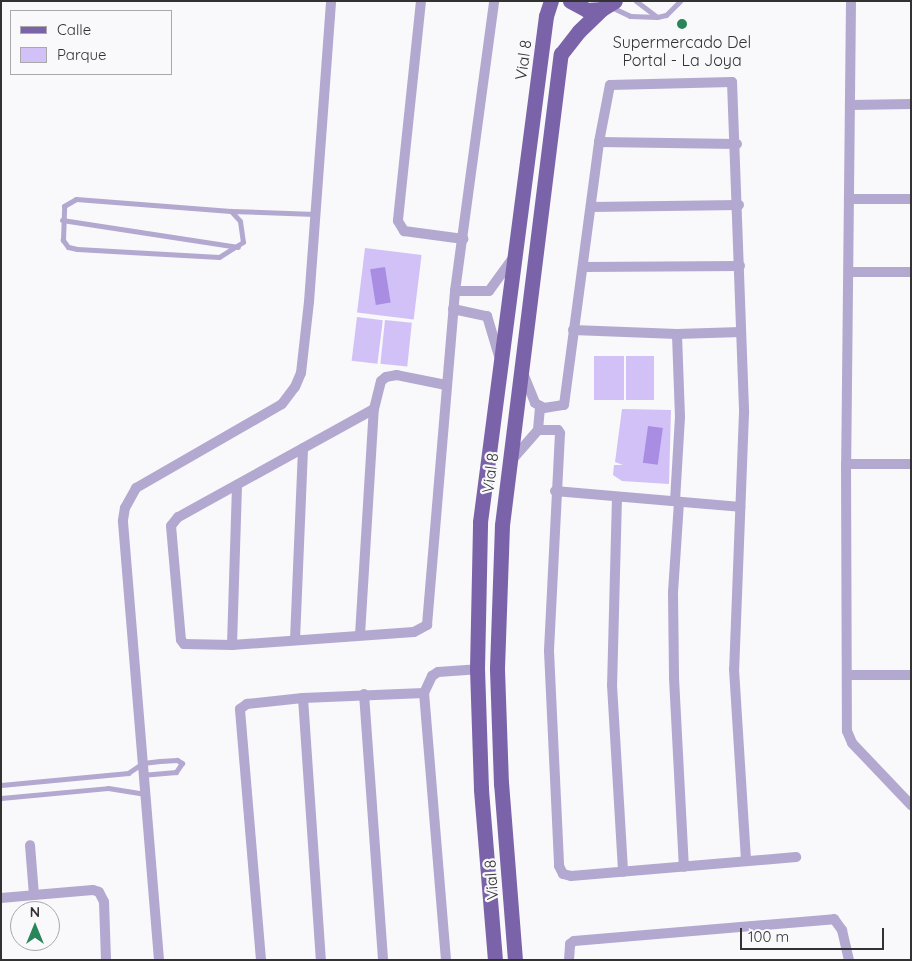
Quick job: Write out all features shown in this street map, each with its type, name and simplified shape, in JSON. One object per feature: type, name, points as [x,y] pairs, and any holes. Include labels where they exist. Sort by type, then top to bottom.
[{"type":"main road","name":"Vial 8","points":[[495,960],[481,789],[477,669],[480,522],[546,16],[551,1]]},
{"type":"main road","points":[[570,1],[587,10],[608,5]]},
{"type":"main road","name":"Vial 8","points":[[515,960],[502,784],[497,668],[502,525],[561,54],[608,5]]},
{"type":"street","points":[[159,960],[124,520],[125,508],[136,488],[282,404],[296,387],[304,355],[331,1]]},
{"type":"street","points":[[421,1],[398,221],[404,231],[462,239]]},
{"type":"street","points":[[374,409],[178,517],[171,526],[180,640],[192,646],[232,645],[414,632],[427,625],[429,619],[453,309],[494,1]]},
{"type":"street","points":[[852,1],[849,199],[850,272],[846,464],[849,738],[911,805]]},
{"type":"street","points":[[521,366],[532,398],[540,406],[553,409],[564,405],[608,87],[612,83],[730,81],[733,83],[737,144],[744,413],[734,669],[746,862]]},
{"type":"street","points":[[850,105],[911,104]]},
{"type":"street","points":[[599,142],[737,144]]},
{"type":"street","points":[[849,199],[911,199]]},
{"type":"street","points":[[591,207],[739,204]]},
{"type":"street","points":[[455,291],[481,293],[494,287],[514,257]]},
{"type":"street","points":[[583,267],[740,266]]},
{"type":"street","points":[[850,272],[911,272]]},
{"type":"street","points":[[480,312],[481,293]]},
{"type":"street","points":[[453,309],[480,312],[490,321],[500,362]]},
{"type":"street","points":[[573,330],[677,334],[741,332]]},
{"type":"street","points":[[677,334],[680,417],[674,592],[674,669],[684,867]]},
{"type":"street","points":[[360,635],[374,409],[381,381],[386,377],[397,375],[446,385]]},
{"type":"street","points":[[509,464],[538,430],[540,406]]},
{"type":"street","points":[[538,430],[558,430],[560,433],[549,650],[559,866],[563,874],[571,876],[796,857]]},
{"type":"street","points":[[294,640],[303,448]]},
{"type":"street","points":[[846,464],[911,464]]},
{"type":"street","points":[[232,645],[237,485]]},
{"type":"street","points":[[556,491],[740,507]]},
{"type":"street","points":[[617,497],[612,685],[623,872]]},
{"type":"street","points":[[446,960],[424,693],[432,676],[438,672],[477,669]]},
{"type":"street","points":[[847,675],[911,675]]},
{"type":"street","points":[[261,960],[240,708],[247,704],[303,698],[424,693]]},
{"type":"street","points":[[364,694],[383,960]]},
{"type":"street","points":[[303,698],[321,960]]},
{"type":"street","points":[[30,845],[34,895]]},
{"type":"street","points":[[1,898],[93,890],[99,892],[104,902],[106,960]]},
{"type":"street","points":[[569,960],[570,944],[574,942],[834,920],[839,923],[849,960]]},
{"type":"lane","points":[[636,1],[657,17]]},
{"type":"lane","points":[[608,5],[630,16],[657,17],[666,15],[680,1]]},
{"type":"lane","points":[[231,211],[240,221],[244,233],[238,247],[219,257],[77,249],[68,247],[62,240],[64,206],[76,199],[231,211],[315,214]]},
{"type":"lane","points":[[62,220],[238,247]]},
{"type":"lane","points":[[1,785],[128,773],[143,764],[177,760],[182,764],[176,772],[144,775]]},
{"type":"lane","points":[[107,775],[108,788]]},
{"type":"lane","points":[[30,782],[32,795]]},
{"type":"lane","points":[[1,798],[108,788],[146,794]]},
{"type":"green space","points":[[365,248],[422,255],[414,319],[357,313]]},
{"type":"green space","points":[[357,317],[383,320],[377,364],[352,361]]},
{"type":"green space","points":[[385,320],[412,323],[407,367],[380,364]]},
{"type":"green space","points":[[594,356],[624,356],[624,400],[594,400]]},
{"type":"green space","points":[[626,356],[654,356],[654,400],[626,400]]},
{"type":"green space","points":[[622,409],[671,410],[669,484],[622,481],[613,475],[614,465],[623,465],[615,462]]},
{"type":"shaded area","points":[[385,267],[391,303],[376,305],[370,269]]},
{"type":"shaded area","points":[[648,426],[663,428],[658,465],[643,463]]},
{"type":"place","name":"Supermercado Del Portal - La Joya","points":[[682,24]]}]
